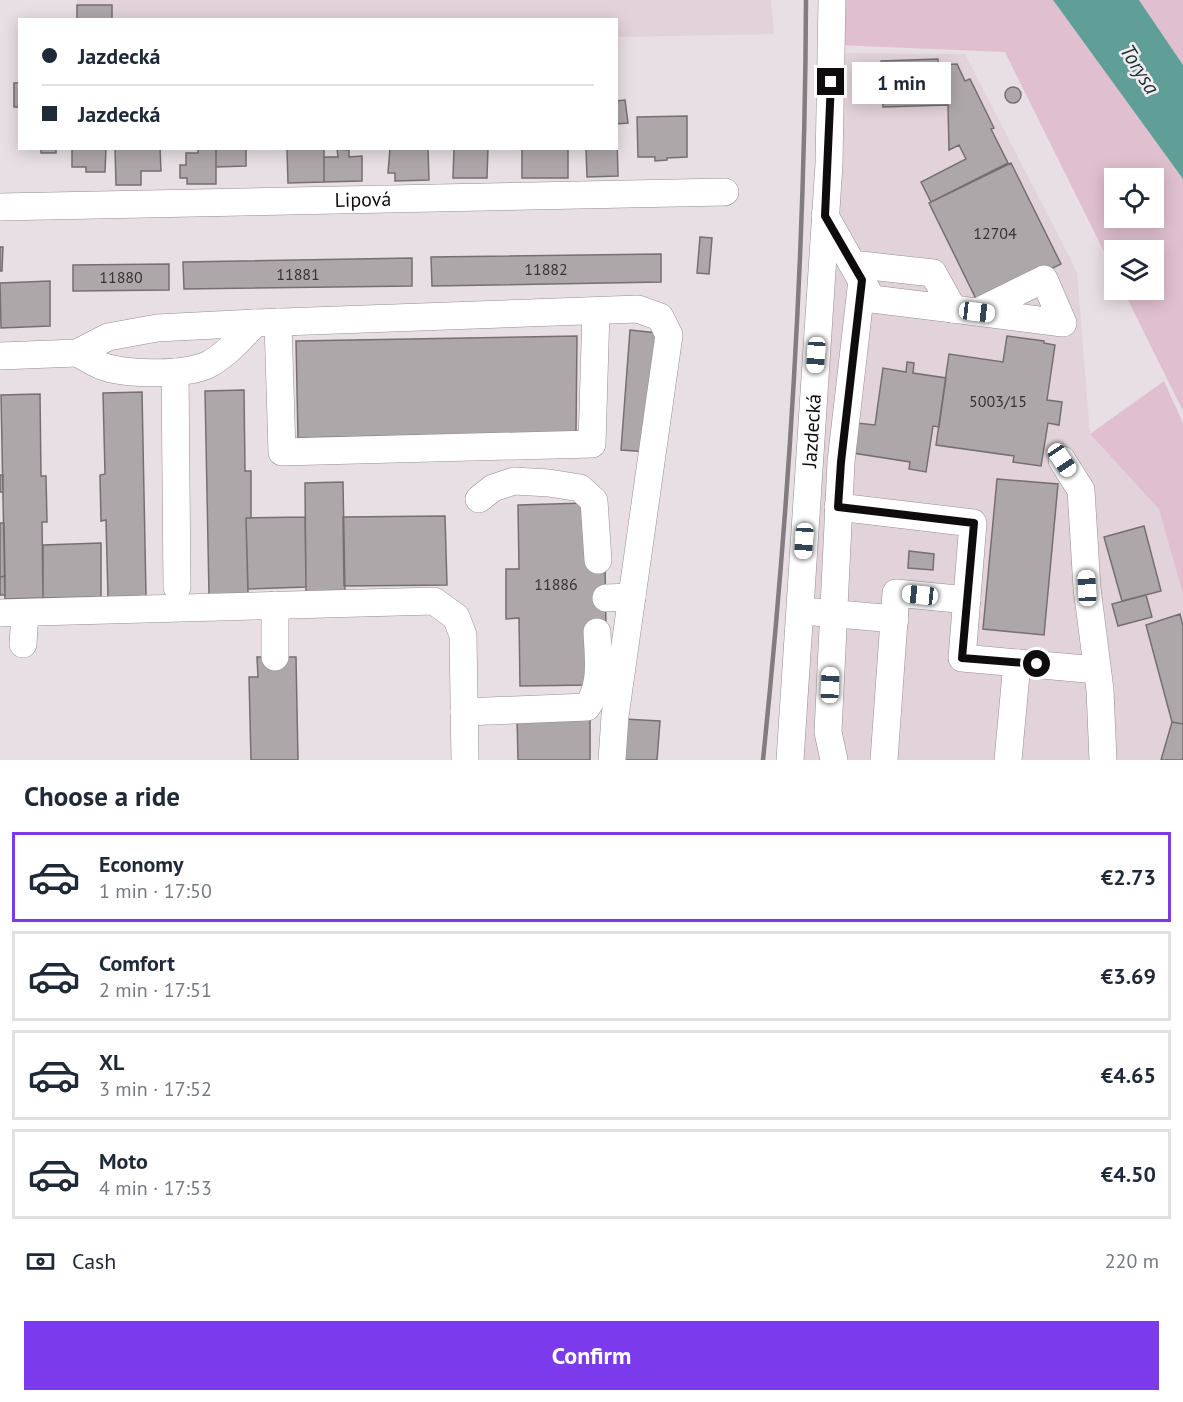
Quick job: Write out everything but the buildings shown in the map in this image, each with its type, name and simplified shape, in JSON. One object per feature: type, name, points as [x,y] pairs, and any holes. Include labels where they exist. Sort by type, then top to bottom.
[{"type":"street","name":"Jazdecká","points":[[790,760],[829,164],[832,0]]},
{"type":"street","name":"Lipová","points":[[0,207],[725,192]]},
{"type":"street","points":[[825,216],[857,272],[933,273],[965,311]]},
{"type":"street","name":"Jazdecká","points":[[834,760],[828,732],[832,613],[841,462],[857,272]]},
{"type":"street","points":[[0,356],[77,353],[108,337],[157,328],[638,309],[660,317],[669,335],[619,597],[608,689]]},
{"type":"street","points":[[267,322],[282,452],[592,444],[596,310]]},
{"type":"street","points":[[77,353],[103,366],[130,372],[175,372],[209,365],[237,342],[267,322]]},
{"type":"street","points":[[175,372],[177,587]]},
{"type":"street","points":[[1062,460],[1081,490],[1087,588],[1097,670],[1103,760]]},
{"type":"street","points":[[479,499],[493,488],[514,481],[580,488],[594,501],[598,560]]},
{"type":"street","points":[[838,507],[974,523],[962,658],[1097,670]]},
{"type":"street","points":[[884,760],[896,593],[967,600]]},
{"type":"street","points":[[23,644],[12,613],[434,601],[456,617],[463,635],[465,760]]},
{"type":"street","points":[[275,605],[275,657]]},
{"type":"street","points":[[800,610],[895,619]]},
{"type":"street","points":[[597,632],[608,689],[612,760]]},
{"type":"street","points":[[1008,760],[1017,663]]},
{"type":"street","points":[[464,712],[587,706],[594,696],[608,689]]},
{"type":"shaded area","points":[[77,0],[771,0],[774,34],[618,37],[618,18],[77,18]]},
{"type":"shaded area","points":[[837,0],[1053,0],[1183,179],[1183,411],[1128,300],[1164,300],[1164,240],[1104,240],[1104,252],[1005,52],[836,45]]},
{"type":"shaded area","points":[[1139,0],[1183,0],[1183,65]]},
{"type":"shaded area","points":[[841,53],[965,54],[1077,272],[1090,434],[1160,509],[1183,594],[1183,760],[794,760]]},
{"type":"shaded area","points":[[1164,381],[1183,423],[1183,594],[1159,509],[1090,434]]},
{"type":"water","name":"Torysa","points":[[1053,0],[1139,0],[1183,65],[1183,179]]},
{"type":"railway","points":[[763,760],[781,570],[794,380],[803,190],[806,0]]},
{"type":"route","points":[[831,82],[825,216],[862,280],[838,507],[974,523],[962,658],[1037,664]]}]
